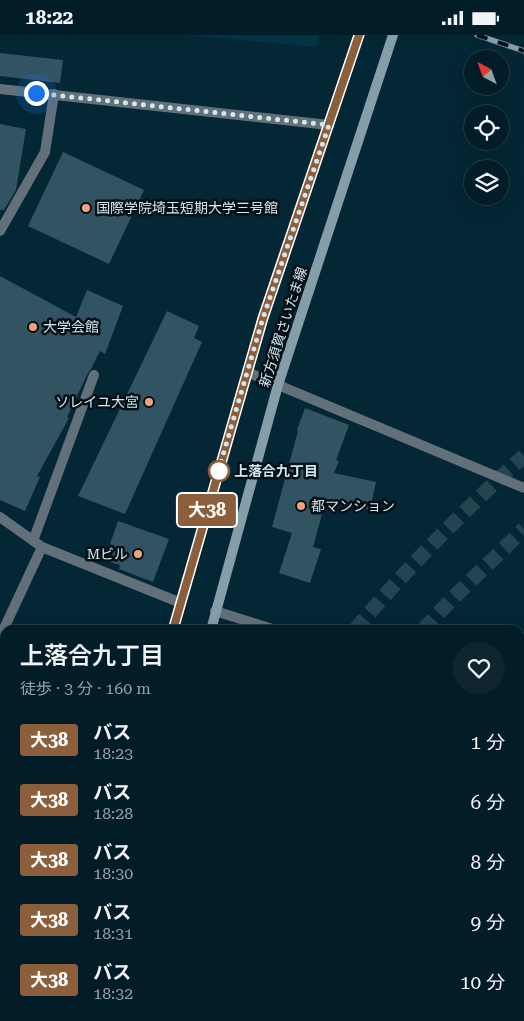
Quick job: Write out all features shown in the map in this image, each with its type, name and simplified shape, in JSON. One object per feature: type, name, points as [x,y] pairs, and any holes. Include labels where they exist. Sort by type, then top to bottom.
[{"type":"main road","name":"新方須賀さいたま線","points":[[174,625],[263,318],[358,35]]},
{"type":"main road","name":"新方須賀さいたま線","points":[[212,625],[278,385],[392,35]]},
{"type":"street","points":[[0,89],[329,125]]},
{"type":"street","points":[[0,231],[45,152],[54,94]]},
{"type":"street","points":[[247,372],[299,392],[524,488]]},
{"type":"street","points":[[33,541],[94,375]]},
{"type":"street","points":[[0,517],[42,547],[181,603]]},
{"type":"street","points":[[6,625],[42,547]]},
{"type":"street","points":[[215,611],[260,625]]},
{"type":"shaded area","points":[[186,35],[319,35],[317,47]]},
{"type":"building","points":[[0,53],[63,60],[60,83],[0,76]]},
{"type":"building","points":[[0,124],[26,129],[16,190],[4,210],[0,210]]},
{"type":"building","name":"国際学院埼玉短期大学三号館","points":[[63,152],[144,190],[109,264],[28,226]]},
{"type":"building","points":[[0,276],[76,317],[87,290],[123,306],[105,354],[100,351],[88,373],[67,417],[69,418],[37,476],[40,477],[25,511],[0,500]]},
{"type":"building","name":"ソレイユ大宮","points":[[167,311],[199,326],[194,338],[202,342],[125,514],[78,496]]},
{"type":"building","points":[[305,408],[349,425],[336,460],[339,461],[334,473],[376,482],[370,510],[326,500],[313,547],[321,549],[310,583],[279,573],[292,533],[272,527],[297,430]]},
{"type":"building","name":"Mビル","points":[[118,521],[169,539],[153,582],[119,569],[120,565],[110,562],[115,546],[110,544]]},
{"type":"tunnel","points":[[359,625],[436,540],[524,456]]},
{"type":"tunnel","points":[[428,625],[524,529]]},
{"type":"railway","points":[[477,35],[524,51]]},
{"type":"bus line","name":"大38","points":[[174,625],[263,318],[359,35]]},
{"type":"place","name":"国際学院埼玉短期大学三号館","points":[[86,208]]},
{"type":"place","name":"大学会館","points":[[33,327]]},
{"type":"place","name":"ソレイユ大宮","points":[[149,402]]},
{"type":"place","name":"上落合九丁目","points":[[219,471]]},
{"type":"place","name":"都マンション","points":[[301,506]]},
{"type":"place","name":"Mビル","points":[[138,554]]},
{"type":"route","points":[[36,93],[329,125],[263,318],[216,479],[219,471]]}]
